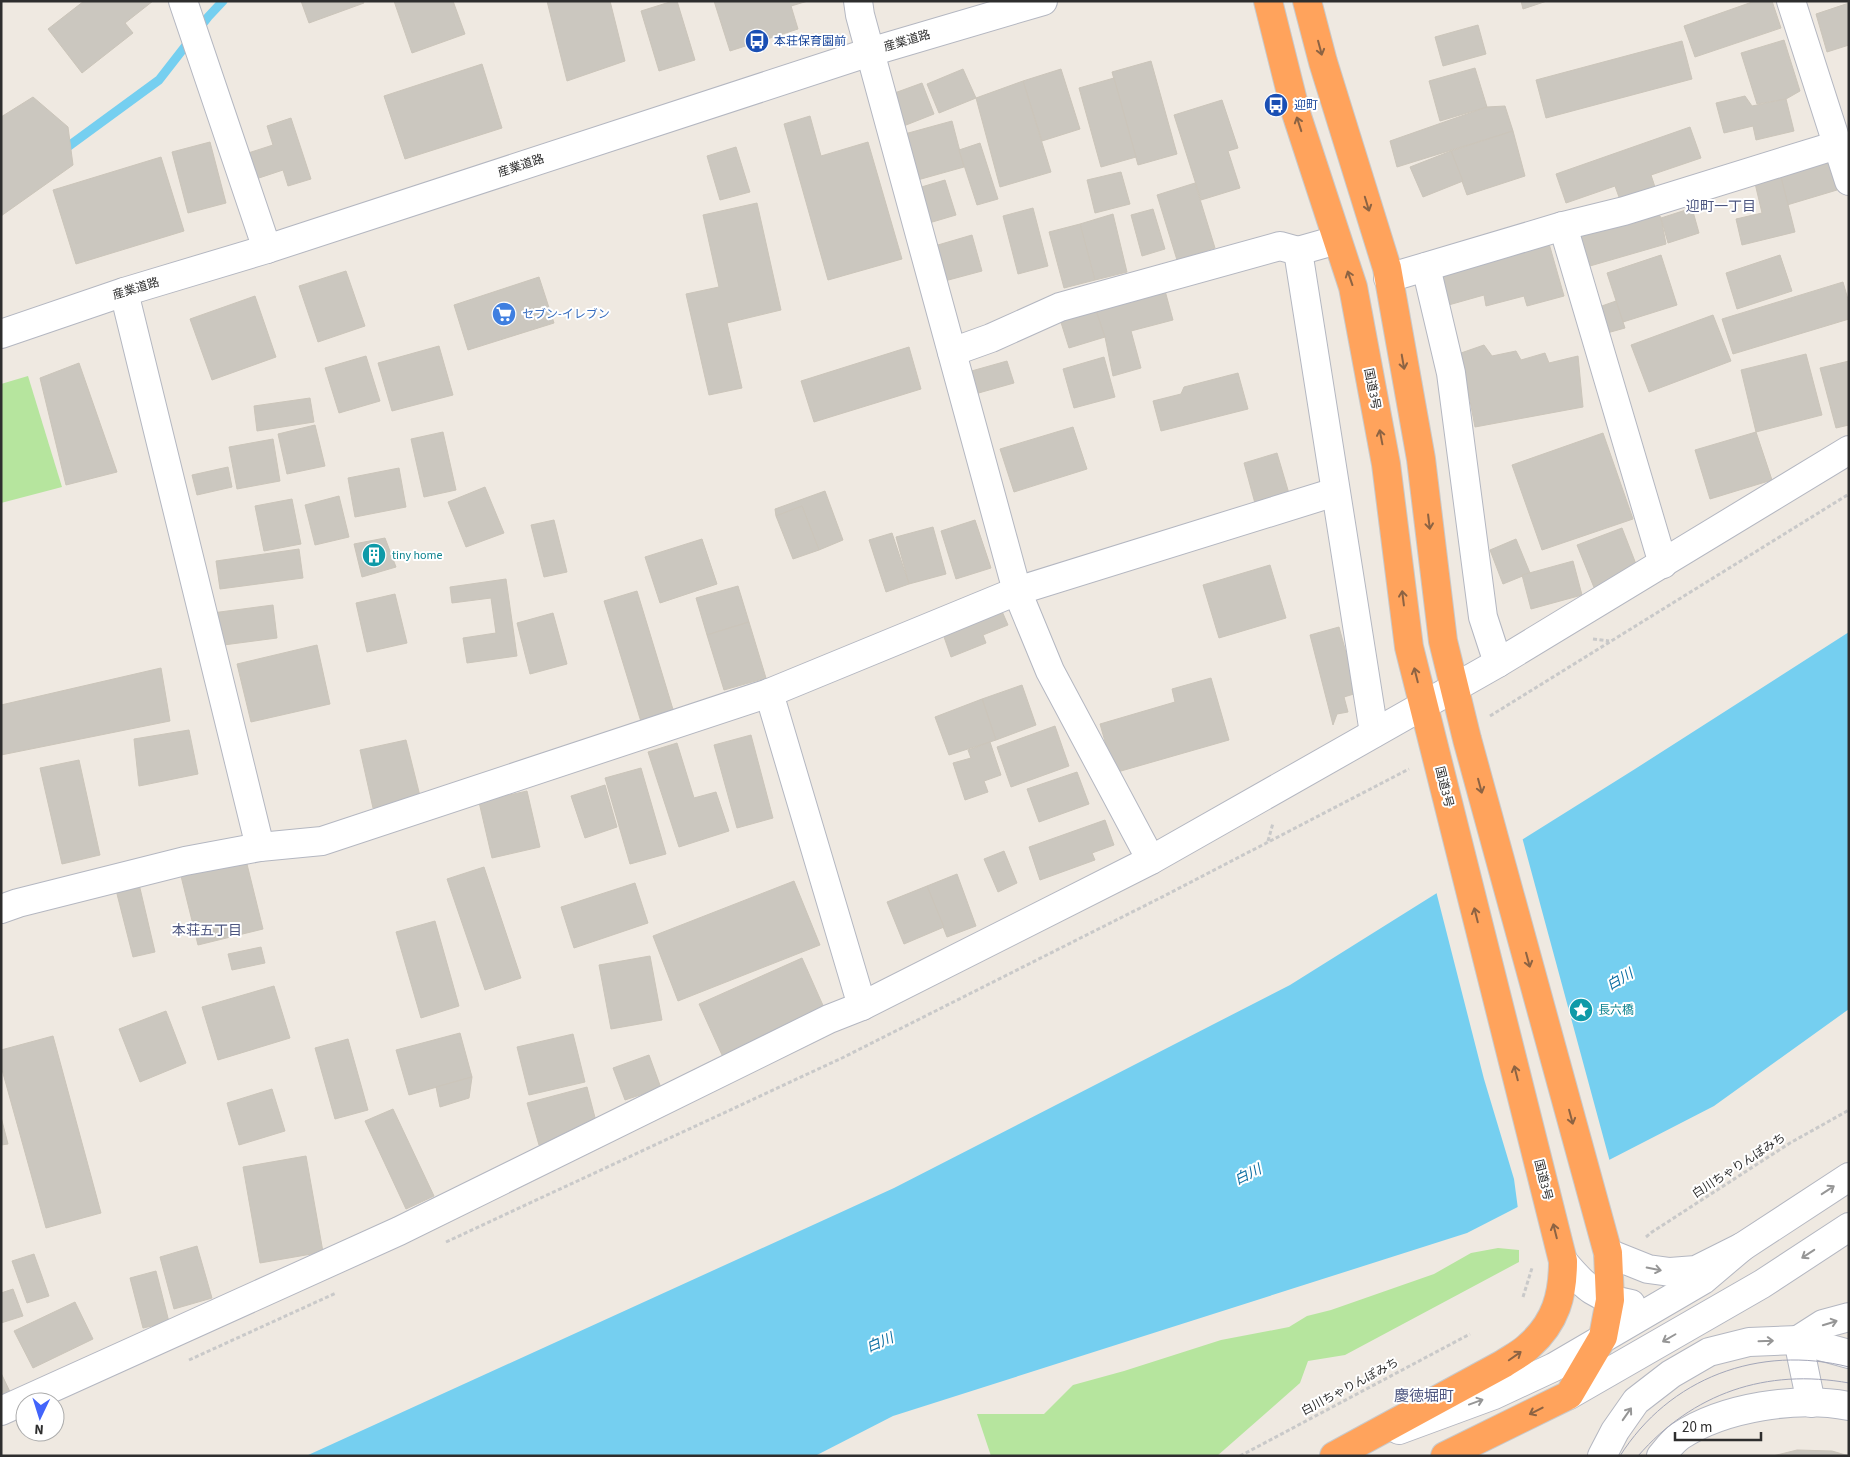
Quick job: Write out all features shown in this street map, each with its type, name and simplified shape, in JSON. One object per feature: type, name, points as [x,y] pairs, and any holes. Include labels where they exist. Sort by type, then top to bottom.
[{"type":"highway","name":"国道3号","points":[[1268,1],[1296,113],[1353,287],[1386,464],[1409,647],[1567,1271],[1557,1308],[1544,1329],[1530,1346],[1504,1364],[1341,1452]]},
{"type":"highway","points":[[1307,1],[1323,62],[1388,278],[1421,459],[1443,641],[1454,688],[1475,730],[1608,1253],[1610,1300],[1603,1337],[1569,1395],[1445,1456]]},
{"type":"street","points":[[183,1],[267,249]]},
{"type":"street","points":[[858,1],[860,15],[1017,591],[1050,671],[1151,860]]},
{"type":"street","name":"産業道路","points":[[1,334],[124,292],[267,249],[870,52],[1043,1]]},
{"type":"street","points":[[1791,1],[1849,180]]},
{"type":"street","points":[[1388,278],[1563,226],[1624,211],[1837,145]]},
{"type":"street","points":[[1563,226],[1662,564]]},
{"type":"street","points":[[952,352],[991,338],[1060,307],[1280,246],[1298,252],[1337,240]]},
{"type":"street","points":[[1298,252],[1374,733]]},
{"type":"street","points":[[1426,267],[1451,373],[1483,617],[1498,663]]},
{"type":"street","points":[[124,292],[260,847]]},
{"type":"street","points":[[1,1411],[399,1231],[829,1019],[862,1006],[1151,860],[1498,663],[1849,450]]},
{"type":"street","points":[[1,909],[18,903],[185,861],[260,847],[322,840],[769,693],[1017,591],[1335,492]]},
{"type":"street","points":[[769,693],[862,1006]]},
{"type":"street","points":[[1608,1253],[1648,1269],[1670,1272],[1696,1270],[1742,1247],[1849,1177]]},
{"type":"street","points":[[1569,1395],[1762,1284],[1849,1227]]},
{"type":"street","points":[[1341,1452],[1494,1395],[1554,1367],[1704,1280],[1742,1247]]},
{"type":"street","points":[[1567,1271],[1587,1288],[1610,1300],[1636,1305],[1675,1308],[1699,1304],[1762,1284]]},
{"type":"street","points":[[1798,1340],[1823,1324],[1849,1317]]},
{"type":"street","points":[[1798,1340],[1811,1403]]},
{"type":"street","points":[[1602,1456],[1615,1430],[1636,1401],[1671,1374],[1708,1352],[1749,1342],[1798,1340],[1849,1354]]},
{"type":"street","points":[[1661,1456],[1679,1437],[1708,1421],[1749,1409],[1811,1403],[1849,1406]]},
{"type":"path","points":[[1475,730],[1849,494]]},
{"type":"path","points":[[438,1246],[842,1058],[1166,895],[1409,768]]},
{"type":"path","name":"白川ちゃりんぽみち","points":[[1642,1241],[1652,1232],[1782,1148],[1849,1110]]},
{"type":"path","points":[[187,1361],[339,1292]]},
{"type":"path","name":"白川ちゃりんぽみち","points":[[1240,1456],[1470,1334]]},
{"type":"green space","points":[[28,376],[62,487],[1,503],[1,384]]},
{"type":"green space","points":[[1498,1248],[1519,1250],[1519,1262],[1345,1355],[1308,1361],[1300,1383],[1217,1456],[991,1456],[977,1414],[1044,1414],[1073,1385],[1221,1340],[1289,1327],[1307,1316],[1331,1310],[1434,1274],[1471,1253]]},
{"type":"water","name":"白川","points":[[1849,632],[1849,1009],[1714,1106],[1467,1233],[893,1416],[815,1456],[306,1456],[894,1188],[1290,985],[1635,769]]},
{"type":"pier","name":"長六橋","points":[[1522,837],[1610,1162],[1518,1209],[1514,1179],[1484,1079],[1436,891]]},
{"type":"building","points":[[84,1],[153,1],[125,23],[133,33],[82,73],[48,29]]},
{"type":"building","points":[[301,1],[363,1],[364,3],[309,23]]},
{"type":"building","points":[[394,1],[453,1],[465,34],[412,53]]},
{"type":"building","points":[[547,1],[610,1],[625,61],[567,81]]},
{"type":"building","points":[[677,1],[695,60],[659,71],[641,11]]},
{"type":"building","points":[[714,1],[808,1],[791,6],[798,29],[730,51]]},
{"type":"building","points":[[1521,1],[1547,1],[1523,9]]},
{"type":"building","points":[[1755,1],[1772,1],[1781,28],[1695,57],[1684,26]]},
{"type":"building","points":[[1849,3],[1849,45],[1827,52],[1816,14]]},
{"type":"building","points":[[1478,25],[1486,54],[1443,66],[1435,37]]},
{"type":"building","points":[[1784,40],[1800,91],[1786,99],[1757,104],[1741,53]]},
{"type":"building","points":[[1682,41],[1692,79],[1546,118],[1536,80]]},
{"type":"building","points":[[1151,61],[1177,154],[1138,165],[1112,72]]},
{"type":"building","points":[[482,64],[502,128],[405,159],[384,96]]},
{"type":"building","points":[[1475,68],[1487,107],[1440,121],[1429,81]]},
{"type":"building","points":[[963,69],[976,98],[939,113],[927,84]]},
{"type":"building","points":[[1061,69],[1080,129],[1042,141],[1023,81]]},
{"type":"building","points":[[1114,78],[1136,157],[1101,167],[1079,88]]},
{"type":"building","points":[[1023,81],[1051,172],[1000,187],[976,98]]},
{"type":"building","points":[[922,83],[934,114],[901,127],[889,95]]},
{"type":"building","points":[[1745,96],[1752,106],[1786,99],[1794,131],[1756,140],[1753,126],[1724,133],[1716,103]]},
{"type":"building","points":[[33,97],[68,127],[73,165],[1,216],[1,117]]},
{"type":"building","points":[[1222,100],[1238,148],[1228,151],[1240,188],[1201,200],[1174,115]]},
{"type":"building","points":[[1505,106],[1513,131],[1397,167],[1390,141],[1487,107]]},
{"type":"building","points":[[810,116],[821,156],[868,142],[902,259],[828,280],[784,124]]},
{"type":"building","points":[[291,118],[311,179],[288,186],[283,170],[250,181],[242,155],[273,145],[267,126]]},
{"type":"building","points":[[952,121],[964,167],[914,181],[901,135]]},
{"type":"building","points":[[1690,127],[1701,158],[1651,175],[1659,199],[1624,211],[1615,186],[1566,203],[1556,174]]},
{"type":"building","points":[[1513,131],[1525,176],[1467,195],[1451,151]]},
{"type":"building","points":[[210,142],[226,203],[188,213],[172,152]]},
{"type":"building","points":[[980,143],[998,199],[977,205],[959,150]]},
{"type":"building","points":[[736,147],[750,192],[720,200],[707,156]]},
{"type":"building","points":[[1451,151],[1463,181],[1423,197],[1410,167]]},
{"type":"building","points":[[161,157],[184,231],[76,264],[53,190]]},
{"type":"building","points":[[1828,161],[1837,190],[1787,205],[1780,173]]},
{"type":"building","points":[[1121,172],[1130,204],[1095,213],[1087,180]]},
{"type":"building","points":[[1780,173],[1795,232],[1742,245],[1736,219],[1762,213],[1754,179]]},
{"type":"building","points":[[945,180],[956,215],[929,223],[918,188]]},
{"type":"building","points":[[1195,183],[1215,248],[1177,260],[1157,195]]},
{"type":"building","points":[[757,203],[781,310],[727,323],[742,388],[709,395],[686,294],[719,287],[703,215]]},
{"type":"building","points":[[1655,207],[1661,218],[1666,244],[1583,268],[1573,231]]},
{"type":"building","points":[[1033,208],[1048,266],[1018,274],[1003,216]]},
{"type":"building","points":[[1692,208],[1699,233],[1668,243],[1661,218]]},
{"type":"building","points":[[1153,209],[1165,249],[1142,256],[1131,215]]},
{"type":"building","points":[[1113,214],[1127,272],[1095,280],[1080,224]]},
{"type":"building","points":[[1080,224],[1095,280],[1064,288],[1049,232]]},
{"type":"building","points":[[972,235],[982,271],[941,282],[931,247]]},
{"type":"building","points":[[1548,240],[1564,296],[1527,306],[1524,296],[1486,306],[1484,295],[1445,306],[1435,272]]},
{"type":"building","points":[[1661,255],[1677,305],[1623,322],[1607,273]]},
{"type":"building","points":[[1780,255],[1792,291],[1737,309],[1726,273]]},
{"type":"building","points":[[346,271],[365,326],[318,342],[299,286]]},
{"type":"building","name":"セブン-イレブン","points":[[539,277],[554,323],[468,350],[454,305]]},
{"type":"building","points":[[1843,282],[1849,303],[1849,319],[1733,354],[1722,319]]},
{"type":"building","points":[[1164,287],[1173,320],[1131,331],[1141,368],[1113,376],[1105,337],[1094,305]]},
{"type":"building","points":[[255,296],[276,357],[212,380],[190,319]]},
{"type":"building","points":[[1616,301],[1625,328],[1607,333],[1599,307]]},
{"type":"building","points":[[1094,305],[1105,337],[1069,348],[1059,316]]},
{"type":"building","points":[[1713,315],[1731,361],[1649,392],[1631,345]]},
{"type":"building","points":[[1484,345],[1492,356],[1516,351],[1521,360],[1545,353],[1549,363],[1578,356],[1583,407],[1475,427],[1461,353]]},
{"type":"building","points":[[439,346],[453,395],[392,411],[378,363]]},
{"type":"building","points":[[909,347],[921,389],[814,422],[801,381]]},
{"type":"building","points":[[1806,354],[1822,415],[1756,432],[1741,370]]},
{"type":"building","points":[[366,356],[380,401],[339,413],[325,368]]},
{"type":"building","points":[[1104,357],[1115,397],[1074,408],[1063,369]]},
{"type":"building","points":[[1007,361],[1014,383],[975,394],[968,372]]},
{"type":"building","points":[[1849,361],[1849,425],[1836,428],[1820,368]]},
{"type":"building","points":[[79,363],[117,472],[66,485],[40,378]]},
{"type":"building","points":[[1238,373],[1248,409],[1161,431],[1153,401],[1181,394],[1184,387]]},
{"type":"building","points":[[310,398],[314,422],[257,431],[254,406]]},
{"type":"building","points":[[315,425],[325,466],[287,474],[278,434]]},
{"type":"building","points":[[1073,427],[1087,469],[1014,492],[1000,449]]},
{"type":"building","points":[[443,432],[456,490],[424,497],[411,439]]},
{"type":"building","points":[[1756,432],[1772,480],[1710,499],[1695,450]]},
{"type":"building","points":[[1603,433],[1633,519],[1542,550],[1512,465]]},
{"type":"building","points":[[273,439],[280,481],[237,489],[229,447]]},
{"type":"building","points":[[1277,453],[1290,497],[1256,507],[1244,463]]},
{"type":"building","points":[[228,467],[232,487],[197,495],[192,475]]},
{"type":"building","points":[[399,468],[406,507],[355,517],[348,478]]},
{"type":"building","points":[[485,487],[504,533],[466,547],[448,502]]},
{"type":"building","points":[[825,491],[843,540],[819,550],[802,506],[776,516],[775,509]]},
{"type":"building","points":[[339,496],[349,537],[315,545],[305,505]]},
{"type":"building","points":[[292,499],[301,544],[264,551],[255,506]]},
{"type":"building","points":[[802,506],[819,550],[793,559],[776,516]]},
{"type":"building","points":[[554,520],[567,572],[544,577],[531,525]]},
{"type":"building","points":[[975,520],[991,568],[956,579],[941,531]]},
{"type":"building","points":[[933,527],[946,574],[909,584],[896,537]]},
{"type":"building","points":[[1622,528],[1641,577],[1597,595],[1577,545]]},
{"type":"building","points":[[892,533],[909,584],[886,592],[869,540]]},
{"type":"building","name":"tiny home","points":[[385,538],[396,567],[362,577],[354,544]]},
{"type":"building","points":[[702,539],[717,584],[660,603],[645,557]]},
{"type":"building","points":[[1516,539],[1530,573],[1503,584],[1490,550]]},
{"type":"building","points":[[299,549],[303,578],[220,589],[216,561]]},
{"type":"building","points":[[1573,561],[1582,595],[1531,609],[1522,575]]},
{"type":"building","points":[[1270,565],[1286,618],[1219,638],[1203,585]]},
{"type":"building","points":[[506,579],[517,656],[467,663],[463,638],[496,633],[491,598],[452,603],[450,587]]},
{"type":"building","points":[[738,586],[749,622],[707,635],[696,598]]},
{"type":"building","points":[[637,591],[675,716],[642,725],[604,601]]},
{"type":"building","points":[[395,594],[407,643],[367,652],[356,603]]},
{"type":"building","points":[[273,605],[277,638],[216,646],[212,613]]},
{"type":"building","points":[[1001,609],[1008,625],[983,635],[986,643],[951,657],[942,631]]},
{"type":"building","points":[[553,613],[567,664],[530,674],[517,623]]},
{"type":"building","points":[[749,622],[766,678],[724,690],[707,635]]},
{"type":"building","points":[[1339,627],[1357,693],[1344,697],[1348,712],[1337,714],[1333,725],[1310,635]]},
{"type":"building","points":[[317,645],[330,704],[251,722],[237,664]]},
{"type":"building","points":[[161,668],[170,721],[1,755],[1,705]]},
{"type":"building","points":[[1211,678],[1229,740],[1114,773],[1100,724],[1175,702],[1172,689]]},
{"type":"building","points":[[1022,685],[1036,725],[996,740],[982,699]]},
{"type":"building","points":[[982,699],[996,740],[949,755],[935,717]]},
{"type":"building","points":[[1055,726],[1069,766],[1011,787],[997,747]]},
{"type":"building","points":[[189,730],[198,774],[139,786],[134,739]]},
{"type":"building","points":[[751,735],[773,818],[737,828],[714,745]]},
{"type":"building","points":[[406,740],[420,796],[373,808],[360,750]]},
{"type":"building","points":[[990,742],[1001,775],[984,781],[988,792],[965,800],[953,763],[971,758],[968,750]]},
{"type":"building","points":[[677,743],[694,798],[716,792],[729,831],[679,847],[648,752]]},
{"type":"building","points":[[79,760],[100,855],[62,864],[40,768]]},
{"type":"building","points":[[641,768],[666,854],[630,864],[605,778]]},
{"type":"building","points":[[1077,772],[1089,804],[1039,822],[1027,789]]},
{"type":"building","points":[[605,785],[617,827],[585,838],[571,796]]},
{"type":"building","points":[[527,791],[540,847],[492,858],[479,802]]},
{"type":"building","points":[[1105,820],[1114,845],[1092,853],[1095,860],[1040,880],[1029,847]]},
{"type":"building","points":[[1004,851],[1017,883],[998,892],[984,859]]},
{"type":"building","points":[[245,856],[263,929],[198,945],[180,872]]},
{"type":"building","points":[[484,867],[521,978],[485,990],[447,879]]},
{"type":"building","points":[[957,874],[976,926],[947,937],[927,886]]},
{"type":"building","points":[[794,881],[820,945],[678,1001],[653,936]]},
{"type":"building","points":[[635,883],[648,923],[574,948],[561,907]]},
{"type":"building","points":[[139,884],[155,952],[133,957],[116,890]]},
{"type":"building","points":[[927,886],[944,927],[904,944],[887,902]]},
{"type":"building","points":[[435,921],[459,1006],[421,1018],[396,932]]},
{"type":"building","points":[[261,947],[265,963],[232,970],[228,954]]},
{"type":"building","points":[[650,956],[662,1020],[611,1029],[599,965]]},
{"type":"building","points":[[802,958],[829,1019],[727,1066],[699,1004]]},
{"type":"building","points":[[274,986],[290,1038],[218,1060],[202,1007]]},
{"type":"building","points":[[166,1011],[186,1063],[140,1082],[119,1029]]},
{"type":"building","points":[[460,1033],[472,1077],[409,1095],[396,1050]]},
{"type":"building","points":[[573,1034],[585,1082],[529,1095],[517,1047]]},
{"type":"building","points":[[53,1036],[101,1213],[46,1228],[1,1066],[1,1050]]},
{"type":"building","points":[[348,1039],[368,1110],[335,1119],[315,1048]]},
{"type":"building","points":[[649,1055],[661,1088],[625,1100],[613,1068]]},
{"type":"building","points":[[472,1077],[469,1098],[440,1107],[436,1087]]},
{"type":"building","points":[[587,1087],[598,1129],[539,1145],[527,1103]]},
{"type":"building","points":[[272,1089],[285,1131],[239,1145],[227,1103]]},
{"type":"building","points":[[393,1109],[434,1196],[406,1209],[365,1121]]},
{"type":"building","points":[[1,1117],[8,1144],[1,1145]]},
{"type":"building","points":[[306,1156],[323,1252],[260,1263],[243,1167]]},
{"type":"building","points":[[197,1246],[212,1298],[174,1309],[160,1257]]},
{"type":"building","points":[[34,1254],[49,1296],[27,1303],[12,1261]]},
{"type":"building","points":[[156,1271],[169,1322],[143,1328],[130,1278]]},
{"type":"building","points":[[13,1289],[23,1316],[1,1323],[1,1293]]},
{"type":"building","points":[[75,1302],[93,1339],[33,1368],[14,1331]]},
{"type":"building","points":[[1,1373],[12,1396],[1,1401]]},
{"type":"building","points":[[1797,1450],[1832,1451],[1849,1456],[1773,1456]]},
{"type":"waterway","points":[[62,151],[159,80],[208,17],[223,1]]},
{"type":"tram line","points":[[1620,1456],[1640,1429],[1664,1406],[1690,1387],[1719,1374],[1750,1364],[1782,1360],[1815,1361],[1849,1367]]},
{"type":"tram line","points":[[1638,1456],[1659,1434],[1682,1416],[1707,1401],[1733,1390],[1760,1383],[1789,1379],[1818,1379],[1849,1383]]},
{"type":"place","name":"本荘保育園前","points":[[757,41]]},
{"type":"place","name":"迎町","points":[[1276,105]]},
{"type":"place","name":"セブン-イレブン","points":[[504,314]]},
{"type":"place","name":"tiny home","points":[[374,555]]},
{"type":"place","name":"長六橋","points":[[1581,1010]]},
{"type":"district","name":"迎町一丁目","points":[[1721,207]]},
{"type":"district","name":"本荘五丁目","points":[[207,931]]},
{"type":"district","name":"慶徳堀町","points":[[1424,1396]]}]
